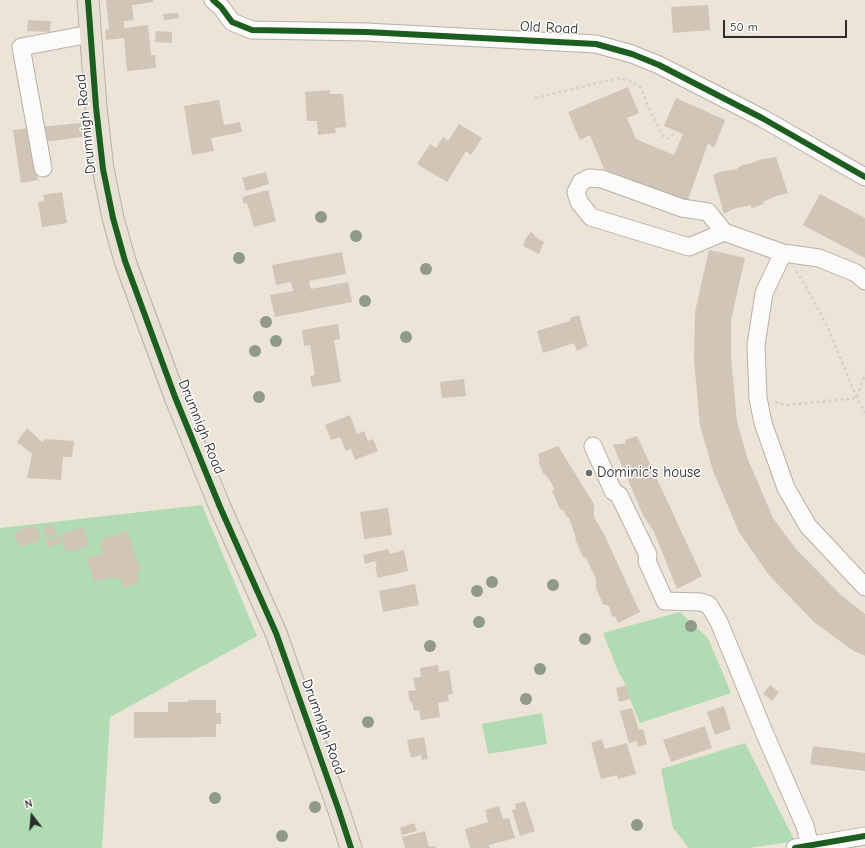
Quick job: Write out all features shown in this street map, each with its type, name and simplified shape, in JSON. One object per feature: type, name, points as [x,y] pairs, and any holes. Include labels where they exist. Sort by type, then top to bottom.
[{"type":"main road","name":"Drumnigh Road","points":[[88,0],[96,107],[103,170],[113,218],[125,260],[175,397],[220,507],[276,633],[351,848]]},
{"type":"street","name":"Old Road","points":[[212,0],[221,7],[232,22],[252,30],[402,34],[596,44],[632,54],[658,65],[762,118],[865,177]]},
{"type":"street","points":[[43,168],[21,47],[90,34]]},
{"type":"street","points":[[724,232],[689,247],[591,217],[579,202],[576,192],[581,182],[589,178],[602,179],[682,208],[708,212],[724,232],[783,252],[819,258],[856,273],[865,281]]},
{"type":"street","points":[[783,252],[764,293],[756,345],[758,398],[763,423],[786,488],[808,526],[865,587]]},
{"type":"street","points":[[593,446],[613,491],[619,495],[648,555],[647,561],[665,601],[701,602],[709,605],[719,622],[804,826],[802,847],[865,836]]},
{"type":"path","points":[[535,98],[619,78],[630,81],[641,88],[650,111],[664,138],[668,138],[674,134]]},
{"type":"path","points":[[783,252],[804,283],[828,328],[857,398],[865,413]]},
{"type":"path","points":[[857,398],[865,374]]},
{"type":"path","points":[[758,398],[786,405],[857,398]]},
{"type":"green space","points":[[202,505],[257,636],[110,717],[102,848],[0,848],[0,528]]},
{"type":"green space","points":[[680,612],[708,638],[731,693],[640,723],[626,685],[618,671],[603,633]]},
{"type":"green space","points":[[542,713],[547,744],[488,754],[482,724]]},
{"type":"green space","points":[[745,743],[795,841],[748,848],[689,848],[673,828],[661,769]]},
{"type":"building","points":[[106,0],[153,0],[153,2],[132,5],[134,20],[124,21],[124,28],[148,25],[151,55],[155,55],[156,68],[127,71],[124,38],[106,40],[105,30],[109,29]]},
{"type":"building","points":[[708,5],[710,30],[673,33],[671,7]]},
{"type":"building","points":[[178,13],[179,18],[164,20],[163,14]]},
{"type":"building","points":[[28,20],[51,21],[50,32],[27,31]]},
{"type":"building","points":[[156,31],[172,32],[172,43],[155,42]]},
{"type":"building","points":[[628,87],[639,113],[627,118],[636,139],[674,155],[683,134],[664,126],[676,98],[725,120],[714,148],[708,143],[687,203],[604,169],[590,135],[580,140],[568,112]]},
{"type":"building","points":[[330,90],[330,94],[343,94],[346,127],[335,128],[336,133],[318,135],[317,121],[307,121],[305,92]]},
{"type":"building","points":[[219,100],[224,125],[240,122],[242,132],[211,138],[214,151],[192,155],[184,106]]},
{"type":"building","points":[[81,123],[83,137],[42,142],[40,127]]},
{"type":"building","points":[[459,124],[482,138],[471,155],[466,151],[447,182],[417,164],[430,144],[436,148],[443,137],[448,141]]},
{"type":"building","points":[[31,128],[38,180],[21,183],[13,130]]},
{"type":"building","points":[[776,157],[788,193],[776,196],[763,202],[764,204],[751,208],[751,205],[733,209],[724,214],[713,175],[720,172],[737,169],[742,165],[763,159]]},
{"type":"building","points":[[266,172],[269,184],[246,191],[242,178]]},
{"type":"building","points":[[268,190],[276,221],[254,227],[247,203],[244,204],[242,197]]},
{"type":"building","points":[[62,192],[67,223],[42,227],[38,202],[44,201],[43,195]]},
{"type":"building","points":[[820,194],[865,218],[865,258],[803,225]]},
{"type":"building","points":[[531,232],[535,235],[534,236],[544,242],[539,254],[523,246],[526,238]]},
{"type":"building","points":[[709,250],[745,258],[731,320],[731,357],[737,422],[747,457],[773,518],[795,548],[841,595],[865,614],[865,656],[852,650],[814,622],[768,574],[739,532],[713,471],[700,425],[694,360],[695,312]]},
{"type":"building","points":[[342,252],[346,274],[309,281],[311,289],[348,282],[352,302],[275,317],[270,295],[293,291],[291,282],[276,285],[272,265]]},
{"type":"building","points":[[579,315],[588,346],[577,351],[574,343],[543,353],[537,331],[570,321],[570,318]]},
{"type":"building","points":[[338,324],[340,339],[334,340],[341,382],[312,387],[310,376],[315,375],[310,345],[304,346],[302,330]]},
{"type":"building","points":[[464,379],[466,396],[442,398],[440,382]]},
{"type":"building","points":[[350,415],[357,434],[364,431],[368,441],[373,439],[378,451],[355,460],[351,449],[346,451],[340,437],[331,440],[325,425]]},
{"type":"building","points":[[27,428],[42,442],[46,439],[74,441],[72,457],[63,457],[61,480],[27,478],[32,454],[17,442]]},
{"type":"building","points":[[637,436],[702,576],[677,589],[654,532],[643,515],[613,445],[626,443],[625,440]]},
{"type":"building","points":[[558,446],[594,504],[594,517],[604,534],[640,612],[618,623],[615,616],[612,617],[609,606],[603,604],[596,588],[596,579],[586,558],[583,557],[575,539],[576,538],[569,518],[565,515],[564,511],[560,509],[552,491],[555,490],[549,479],[543,473],[538,461],[540,461],[538,454]]},
{"type":"building","points":[[388,508],[392,535],[364,539],[360,512]]},
{"type":"building","points":[[53,524],[57,534],[46,538],[42,528]]},
{"type":"building","points":[[36,525],[41,540],[19,547],[14,532]]},
{"type":"building","points":[[83,527],[89,546],[67,553],[61,534]]},
{"type":"building","points":[[127,531],[141,571],[136,573],[139,583],[124,588],[120,577],[113,579],[113,577],[94,582],[87,558],[103,554],[100,540]]},
{"type":"building","points":[[59,536],[62,543],[48,548],[46,540]]},
{"type":"building","points":[[388,549],[390,554],[404,550],[408,571],[378,578],[375,561],[365,564],[363,555]]},
{"type":"building","points":[[415,584],[419,605],[383,612],[379,591]]},
{"type":"building","points":[[438,665],[439,672],[449,670],[453,694],[448,695],[449,701],[438,703],[440,717],[421,720],[419,710],[414,711],[412,702],[410,702],[408,691],[416,690],[413,678],[421,677],[420,668]]},
{"type":"building","points":[[626,685],[630,699],[619,702],[616,688]]},
{"type":"building","points":[[770,685],[779,692],[772,701],[763,694]]},
{"type":"building","points":[[188,700],[216,700],[216,713],[221,713],[221,724],[216,724],[216,737],[134,738],[134,712],[168,712],[168,702],[188,702]]},
{"type":"building","points":[[724,706],[731,729],[715,735],[707,712]]},
{"type":"building","points":[[632,708],[639,730],[643,729],[647,744],[638,747],[637,741],[629,743],[620,711]]},
{"type":"building","points":[[705,726],[712,748],[671,762],[663,740]]},
{"type":"building","points":[[424,737],[428,759],[422,760],[421,755],[411,758],[407,740]]},
{"type":"building","points":[[602,739],[605,749],[627,743],[636,774],[618,779],[617,775],[601,779],[591,743]]},
{"type":"building","points":[[813,746],[865,753],[865,771],[810,764]]},
{"type":"building","points":[[525,801],[535,831],[520,836],[512,810],[516,809],[515,804]]},
{"type":"building","points":[[499,806],[503,819],[509,818],[515,838],[489,845],[490,848],[470,848],[465,829],[488,822],[485,810]]},
{"type":"building","points":[[414,823],[417,831],[402,835],[400,828]]},
{"type":"building","points":[[425,831],[429,847],[435,846],[436,848],[405,848],[402,837]]},
{"type":"cycle path","points":[[88,0],[96,107],[103,169],[113,218],[125,261],[175,397],[220,507],[276,633],[351,848]]},
{"type":"cycle path","points":[[213,0],[221,7],[232,22],[252,30],[366,32],[596,44],[632,54],[659,65],[762,118],[865,177]]},
{"type":"cycle path","points":[[795,848],[865,836]]},
{"type":"place","name":"Dominic's house","points":[[589,473]]}]
